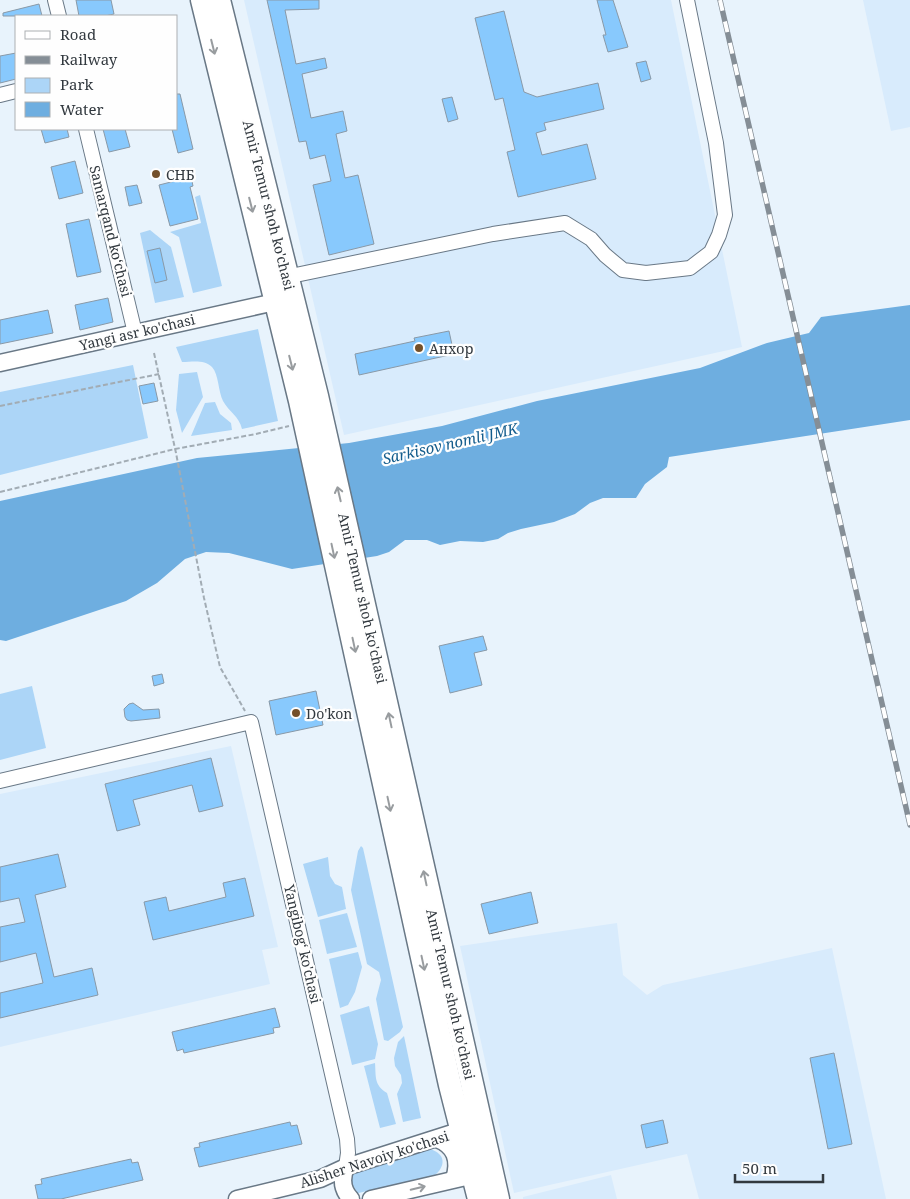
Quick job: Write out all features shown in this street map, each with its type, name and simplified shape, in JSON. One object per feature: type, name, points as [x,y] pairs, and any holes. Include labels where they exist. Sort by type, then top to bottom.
[{"type":"highway","name":"Amir Temur shoh ko'chasi","points":[[202,0],[275,302],[309,398]]},
{"type":"highway","name":"Amir Temur shoh ko'chasi","points":[[219,0],[286,277],[309,398],[353,595],[450,1085],[471,1127],[473,1175],[479,1199]]},
{"type":"highway","name":"Amir Temur shoh ko'chasi","points":[[473,1175],[498,1199]]},
{"type":"street","points":[[56,0],[59,15]]},
{"type":"street","points":[[286,277],[493,234],[565,223],[591,239],[605,255],[623,270],[646,273],[690,268],[711,252],[725,215],[716,143],[687,0]]},
{"type":"street","points":[[0,95],[15,91]]},
{"type":"street","name":"Samarqand ko‘chasi","points":[[86,130],[135,333]]},
{"type":"street","name":"Yangi asr ko'chasi","points":[[0,363],[275,302]]},
{"type":"street","points":[[0,781],[251,722]]},
{"type":"street","name":"Yangibog‘ ko'chasi","points":[[251,722],[347,1139],[346,1167]]},
{"type":"street","name":"Alisher Navoiy ko'chasi","points":[[237,1199],[320,1180],[346,1167],[471,1127]]},
{"type":"street","points":[[437,1139],[447,1143],[452,1148],[457,1170],[473,1175]]},
{"type":"street","points":[[346,1167],[343,1175],[343,1186],[346,1194],[351,1199]]},
{"type":"street","points":[[371,1199],[473,1175]]},
{"type":"path","points":[[154,353],[220,667],[251,722]]},
{"type":"path","points":[[0,406],[159,374]]},
{"type":"path","points":[[0,492],[175,449],[289,426]]},
{"type":"shaded area","points":[[244,0],[671,0],[742,347],[344,435]]},
{"type":"shaded area","points":[[863,0],[910,0],[910,127],[891,131]]},
{"type":"shaded area","points":[[231,746],[278,947],[262,950],[270,984],[0,1047],[0,794]]},
{"type":"shaded area","points":[[617,923],[623,975],[647,995],[663,985],[832,948],[886,1199],[699,1199],[687,1154],[514,1193],[460,946]]},
{"type":"shaded area","points":[[611,1175],[617,1199],[523,1199],[523,1197]]},
{"type":"green space","points":[[200,195],[222,286],[193,293],[179,237],[170,232],[201,223],[195,197]]},
{"type":"green space","points":[[150,230],[171,247],[184,297],[155,303],[140,233]]},
{"type":"green space","points":[[258,329],[278,421],[242,429],[239,421],[223,401],[216,374],[212,367],[202,362],[182,362],[176,347]]},
{"type":"green space","points":[[133,365],[148,438],[0,475],[0,392]]},
{"type":"green space","points":[[197,372],[203,397],[182,433],[176,410],[179,374]]},
{"type":"green space","points":[[215,402],[220,414],[231,423],[232,430],[191,436],[205,403]]},
{"type":"green space","points":[[32,686],[46,748],[0,760],[0,694]]},
{"type":"green space","points":[[361,846],[403,1027],[400,1032],[388,1041],[384,1040],[376,999],[381,980],[379,972],[367,964],[351,890],[358,851]]},
{"type":"green space","points":[[328,857],[330,876],[335,884],[342,887],[346,909],[318,917],[303,864]]},
{"type":"green space","points":[[347,913],[357,947],[327,954],[319,920]]},
{"type":"green space","points":[[358,952],[362,967],[355,992],[348,1005],[340,1008],[329,959]]},
{"type":"green space","points":[[369,1006],[378,1044],[375,1059],[352,1065],[340,1015]]},
{"type":"green space","points":[[404,1036],[421,1118],[403,1122],[397,1094],[402,1083],[401,1075],[395,1066],[394,1058],[398,1042]]},
{"type":"green space","points":[[375,1063],[376,1080],[387,1093],[396,1124],[380,1128],[364,1066]]},
{"type":"green space","points":[[430,1149],[439,1154],[442,1161],[441,1168],[434,1176],[354,1194],[342,1173]]},
{"type":"water","name":"Sarkisov nomli JMK","points":[[910,305],[910,420],[669,457],[667,467],[645,484],[636,498],[603,498],[590,503],[575,514],[554,522],[521,529],[508,533],[498,539],[483,542],[460,541],[440,545],[427,540],[405,540],[389,552],[377,556],[292,569],[229,553],[206,552],[185,559],[157,583],[126,601],[6,641],[0,640],[0,501],[197,458],[349,443],[442,426],[537,401],[700,368],[767,343],[809,333],[821,317]]},
{"type":"building","points":[[76,0],[111,0],[114,14],[79,15]]},
{"type":"building","points":[[267,0],[319,0],[319,9],[285,10],[296,64],[325,58],[327,68],[302,74],[311,118],[343,111],[347,131],[336,134],[345,178],[358,175],[374,244],[329,255],[313,185],[331,181],[325,155],[310,159],[306,141],[299,142]]},
{"type":"building","points":[[597,0],[613,0],[628,47],[608,52],[603,35],[606,35]]},
{"type":"building","points":[[39,4],[42,15],[3,16],[3,13]]},
{"type":"building","points":[[504,11],[524,92],[537,97],[598,83],[604,109],[544,123],[546,130],[536,133],[542,155],[587,144],[596,179],[518,197],[507,152],[515,150],[503,98],[495,100],[475,18]]},
{"type":"building","points":[[15,53],[15,79],[0,83],[0,56]]},
{"type":"building","points":[[646,61],[651,79],[641,82],[636,63]]},
{"type":"building","points":[[178,94],[180,94],[193,149],[178,153],[172,130],[178,130]]},
{"type":"building","points":[[452,97],[458,119],[448,122],[442,99]]},
{"type":"building","points":[[41,130],[67,130],[69,137],[45,143]]},
{"type":"building","points":[[103,130],[125,130],[130,147],[109,152]]},
{"type":"building","points":[[75,161],[83,193],[59,199],[51,167]]},
{"type":"building","points":[[191,177],[193,186],[190,187],[198,219],[170,226],[159,185]]},
{"type":"building","points":[[137,185],[142,203],[129,206],[125,187]]},
{"type":"building","points":[[89,219],[101,272],[77,277],[66,224]]},
{"type":"building","points":[[160,248],[167,280],[155,283],[147,251]]},
{"type":"building","points":[[108,298],[113,322],[80,330],[75,305]]},
{"type":"building","points":[[48,310],[53,333],[0,344],[0,320]]},
{"type":"building","name":"Анхор","points":[[449,331],[454,354],[359,375],[355,354],[415,341],[414,338]]},
{"type":"building","points":[[154,383],[158,401],[143,404],[139,386]]},
{"type":"building","points":[[483,636],[487,650],[474,653],[482,685],[450,693],[439,646]]},
{"type":"building","points":[[162,674],[164,683],[154,686],[152,676]]},
{"type":"building","name":"Do'kon","points":[[316,691],[323,725],[276,735],[269,701]]},
{"type":"building","points":[[133,703],[143,710],[159,709],[160,718],[127,720],[124,709]]},
{"type":"building","points":[[211,758],[223,806],[199,812],[192,785],[133,800],[140,825],[117,831],[105,784]]},
{"type":"building","points":[[58,854],[66,887],[35,895],[54,977],[92,968],[98,995],[0,1018],[0,993],[43,983],[36,953],[0,962],[0,927],[25,922],[19,898],[0,902],[0,867]]},
{"type":"building","points":[[245,878],[254,916],[153,940],[144,902],[166,897],[169,911],[226,897],[223,883]]},
{"type":"building","points":[[531,892],[538,923],[489,934],[481,904]]},
{"type":"building","points":[[275,1008],[280,1027],[273,1028],[274,1033],[184,1053],[183,1049],[177,1051],[172,1032]]},
{"type":"building","points":[[834,1053],[852,1144],[828,1149],[810,1058]]},
{"type":"building","points":[[663,1120],[668,1143],[646,1148],[641,1125]]},
{"type":"building","points":[[290,1122],[291,1126],[297,1125],[302,1144],[199,1167],[194,1148],[200,1147],[199,1143]]},
{"type":"building","points":[[131,1159],[132,1163],[138,1162],[143,1180],[61,1199],[38,1199],[35,1185],[42,1184],[41,1179]]},
{"type":"railway","points":[[720,0],[910,825]]},
{"type":"place","name":"СНБ","points":[[156,174]]},
{"type":"place","name":"Анхор","points":[[419,348]]},
{"type":"place","name":"Do'kon","points":[[296,713]]}]
